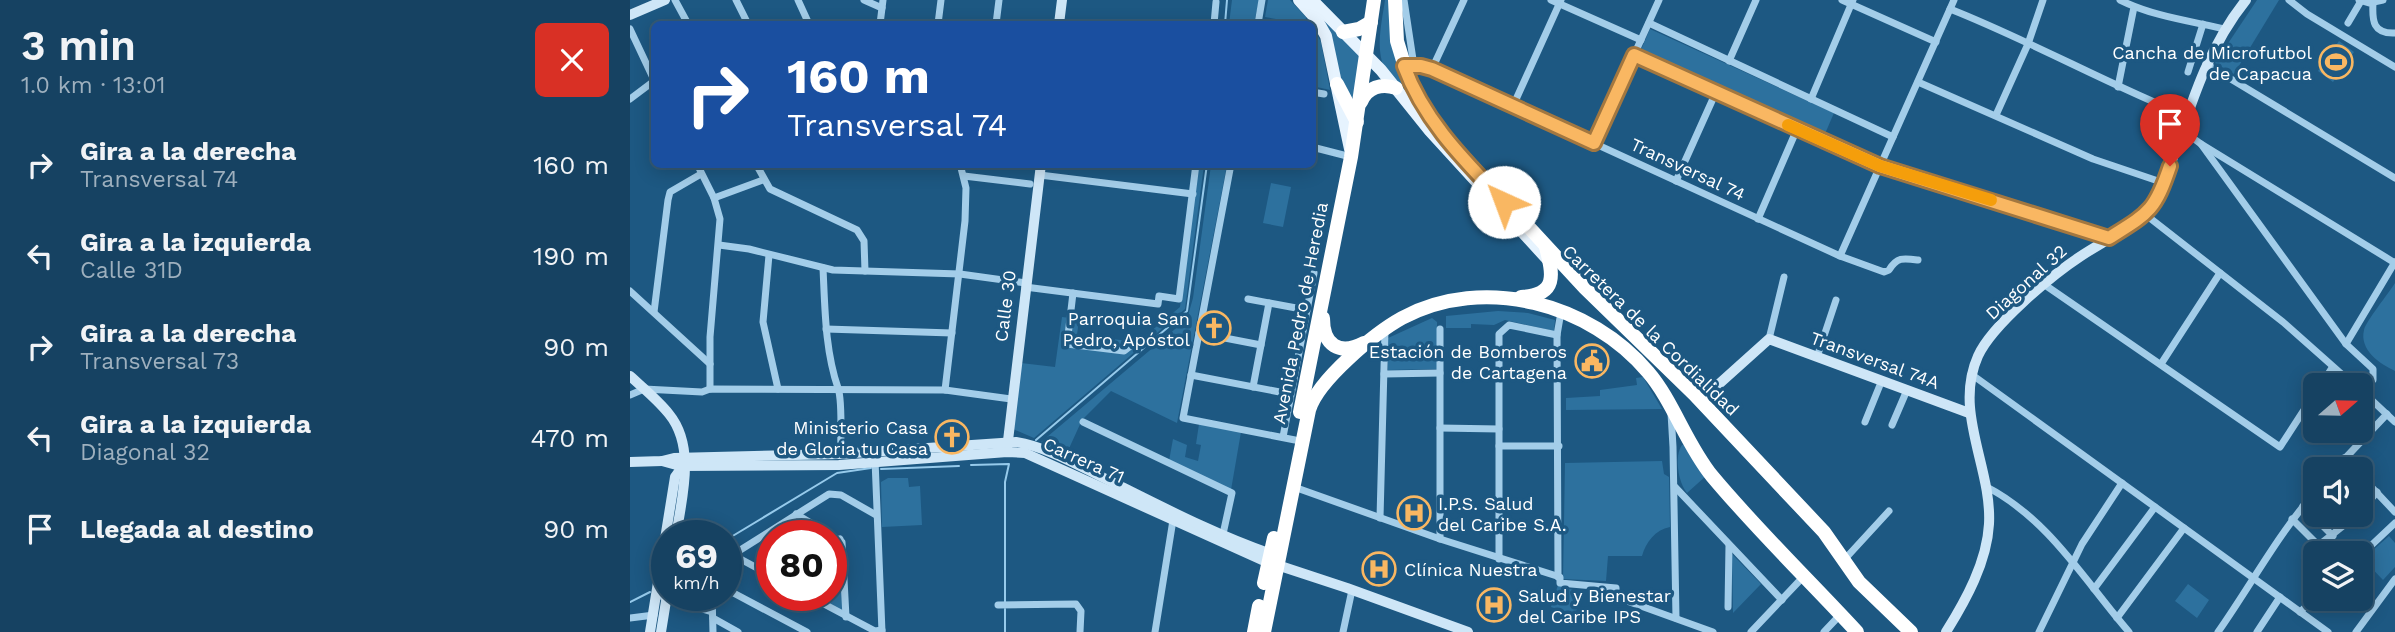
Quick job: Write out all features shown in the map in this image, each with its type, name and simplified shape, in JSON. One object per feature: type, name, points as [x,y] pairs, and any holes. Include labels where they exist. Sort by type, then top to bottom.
[{"type":"highway","name":"Avenida Pedro de Heredia","points":[[1264,632],[1289,438],[1323,301],[1351,157],[1374,0]]},
{"type":"highway","points":[[1395,0],[1395,29],[1419,102],[1460,155],[1617,320]]},
{"type":"highway","points":[[1343,32],[1359,29],[1371,22]]},
{"type":"highway","points":[[1337,84],[1358,114]]},
{"type":"highway","points":[[1358,114],[1365,93],[1386,86],[1396,88]]},
{"type":"highway","points":[[1496,299],[1527,297],[1541,293],[1548,286],[1552,278],[1545,246]]},
{"type":"highway","name":"Carretera de la Cordialidad","points":[[1368,341],[1406,316],[1457,300],[1496,299],[1535,303],[1562,310],[1598,328],[1650,373],[1689,443],[1728,494],[1857,632]]},
{"type":"highway","points":[[1323,301],[1324,332],[1330,343],[1350,349],[1368,341]]},
{"type":"highway","name":"Carretera de la Cordialidad","points":[[1617,320],[1700,401],[1824,532],[1864,588],[1911,632]]},
{"type":"highway","name":"Avenida Pedro de Heredia","points":[[1254,632],[1294,486],[1312,401],[1322,386],[1368,341]]},
{"type":"main road","points":[[1299,0],[1310,12]]},
{"type":"main road","name":"Carretera de la Cordialidad","points":[[1310,12],[1343,32],[1366,55],[1430,131],[1549,261],[1617,320]]},
{"type":"main road","points":[[1316,22],[1325,36],[1351,157]]},
{"type":"street","points":[[630,15],[665,0]]},
{"type":"street","points":[[675,0],[686,21]]},
{"type":"street","points":[[736,0],[746,21]]},
{"type":"street","points":[[798,0],[808,21]]},
{"type":"street","points":[[864,0],[882,4]]},
{"type":"street","points":[[939,21],[941,0]]},
{"type":"street","points":[[996,21],[999,0]]},
{"type":"street","points":[[1059,21],[1062,0]]},
{"type":"street","points":[[1258,21],[1262,0]]},
{"type":"street","points":[[1404,0],[1409,66]]},
{"type":"street","points":[[1432,69],[1464,0]]},
{"type":"street","points":[[1594,143],[1659,0]]},
{"type":"street","points":[[1729,61],[1756,0]]},
{"type":"street","points":[[1842,0],[1852,2],[1936,42]]},
{"type":"street","points":[[1840,256],[1954,0]]},
{"type":"street","points":[[1996,115],[2028,44],[2043,0]]},
{"type":"street","name":"Diagonal 32","points":[[1947,632],[1972,584],[1985,547],[1989,523],[1985,485],[1969,413],[1971,374],[1979,354],[2001,324],[2045,285],[2077,258],[2146,215],[2158,200],[2206,64],[2245,0]]},
{"type":"street","points":[[2289,0],[2307,14],[2395,67]]},
{"type":"street","points":[[2347,23],[2360,0],[2373,3],[2383,0]]},
{"type":"street","points":[[1513,106],[1557,1],[1641,40]]},
{"type":"street","points":[[1214,21],[1216,2]]},
{"type":"street","points":[[1811,99],[1852,2]]},
{"type":"street","points":[[2118,87],[2128,3],[2225,29]]},
{"type":"street","points":[[2373,3],[2372,19],[2375,26],[2385,33],[2395,33]]},
{"type":"street","points":[[1950,9],[1994,26],[2118,87],[2187,116]]},
{"type":"street","points":[[1649,23],[1893,137]]},
{"type":"street","points":[[2188,72],[2203,24]]},
{"type":"street","points":[[630,29],[651,74]]},
{"type":"street","points":[[1634,55],[1880,166],[2109,238]]},
{"type":"street","points":[[2206,64],[2395,178]]},
{"type":"street","name":"Transversal 74","points":[[1409,66],[1432,69],[1840,256],[1884,272],[1899,258],[1918,260]]},
{"type":"street","points":[[1918,82],[2094,159],[2164,183]]},
{"type":"street","points":[[630,99],[651,83]]},
{"type":"street","points":[[1676,181],[1716,92]]},
{"type":"street","points":[[1316,93],[1324,94]]},
{"type":"street","points":[[1758,219],[1797,129]]},
{"type":"street","points":[[2182,130],[2395,263],[2346,344]]},
{"type":"street","points":[[2201,144],[2346,344],[2375,372],[2373,380]]},
{"type":"street","points":[[1316,149],[1351,157]]},
{"type":"street","points":[[698,168],[714,198],[719,219],[719,245],[710,327],[710,389]]},
{"type":"street","points":[[758,168],[770,189],[857,230],[864,241],[865,271]]},
{"type":"street","points":[[945,390],[966,206],[961,168]]},
{"type":"street","points":[[719,245],[741,247],[823,268],[960,274],[1158,304],[1159,296],[1179,299],[1196,168]]},
{"type":"street","points":[[1230,168],[1183,418],[1289,438],[1290,394],[1314,273]]},
{"type":"street","points":[[1040,170],[1193,194]]},
{"type":"street","name":"Calle 30","points":[[1007,447],[1040,170]]},
{"type":"street","points":[[654,312],[667,200],[670,192],[701,174]]},
{"type":"street","points":[[964,176],[1030,184]]},
{"type":"street","points":[[714,198],[763,180]]},
{"type":"street","points":[[2146,215],[2283,322],[2338,373]]},
{"type":"street","points":[[769,255],[763,321],[778,389]]},
{"type":"street","points":[[823,268],[826,329],[834,377],[839,389],[840,458]]},
{"type":"street","points":[[2161,364],[2220,273]]},
{"type":"street","points":[[1700,401],[1769,339],[1784,277]]},
{"type":"street","points":[[2045,285],[2280,447],[2303,412]]},
{"type":"street","points":[[630,291],[710,364]]},
{"type":"street","points":[[1073,293],[1067,344],[1124,351],[1137,341]]},
{"type":"street","points":[[1248,299],[1307,310]]},
{"type":"street","points":[[1817,357],[1836,300]]},
{"type":"street","points":[[1253,387],[1269,303]]},
{"type":"street","points":[[1562,310],[1557,335],[1560,583],[1616,588],[1616,597],[1713,632]]},
{"type":"street","points":[[1500,559],[1499,334],[1505,326],[1557,335]]},
{"type":"street","points":[[826,329],[952,333]]},
{"type":"street","points":[[1380,517],[1385,329]]},
{"type":"street","points":[[1440,330],[1440,539]]},
{"type":"street","points":[[1199,333],[1261,345]]},
{"type":"street","name":"Transversal 74A","points":[[1769,339],[1969,413]]},
{"type":"street","points":[[2329,373],[2332,368]]},
{"type":"street","points":[[1384,374],[1440,373]]},
{"type":"street","points":[[1191,374],[1290,394]]},
{"type":"street","points":[[1971,374],[2328,632]]},
{"type":"street","points":[[630,376],[670,414],[683,444],[685,480],[679,520]]},
{"type":"street","points":[[1864,422],[1882,380]]},
{"type":"street","points":[[630,395],[644,389],[702,392],[710,389],[945,390],[1011,399]]},
{"type":"street","points":[[1892,425],[1907,390]]},
{"type":"street","points":[[2373,402],[2395,422]]},
{"type":"street","points":[[1670,408],[1676,618]]},
{"type":"street","points":[[2345,457],[2387,414]]},
{"type":"street","points":[[1083,422],[1232,493],[1223,534]]},
{"type":"street","points":[[1440,428],[1499,429]]},
{"type":"street","points":[[1673,447],[1679,443],[1689,443]]},
{"type":"street","points":[[1499,446],[1559,446]]},
{"type":"street","name":"Carrera 71","points":[[630,462],[875,457],[1007,447],[1088,475],[1274,559]]},
{"type":"street","points":[[835,611],[875,631],[882,631],[875,457]]},
{"type":"street","points":[[671,520],[674,477],[684,461]]},
{"type":"street","name":"Carrera 71","points":[[1088,475],[1173,520],[1468,632]]},
{"type":"street","points":[[2039,632],[2082,544],[2122,483]]},
{"type":"street","points":[[1985,485],[2011,500],[2036,521],[2129,632]]},
{"type":"street","points":[[1294,486],[1440,539],[1558,577]]},
{"type":"street","points":[[1674,486],[1782,600]]},
{"type":"street","points":[[2373,489],[2395,512]]},
{"type":"street","points":[[2373,495],[2376,492]]},
{"type":"street","points":[[788,520],[833,493],[876,515]]},
{"type":"street","points":[[2218,632],[2303,506]]},
{"type":"street","points":[[2094,589],[2155,507]]},
{"type":"street","points":[[1843,560],[1889,512]]},
{"type":"street","points":[[796,514],[807,520]]},
{"type":"street","points":[[2292,519],[2315,541]]},
{"type":"street","points":[[1155,632],[1173,520]]},
{"type":"street","points":[[2373,544],[2395,523]]},
{"type":"street","points":[[2324,527],[2333,536]]},
{"type":"street","points":[[2325,541],[2343,527]]},
{"type":"street","points":[[2117,618],[2184,528]]},
{"type":"street","points":[[1728,607],[1729,544]]},
{"type":"street","points":[[1751,632],[1804,576]]},
{"type":"street","points":[[2356,632],[2395,579]]},
{"type":"street","points":[[1343,632],[1352,590]]},
{"type":"street","points":[[742,597],[807,632]]},
{"type":"street","points":[[2261,631],[2280,597]]},
{"type":"street","points":[[998,605],[1076,604],[1081,611],[1080,632]]},
{"type":"street","points":[[650,632],[660,611]]},
{"type":"street","points":[[702,611],[738,632]]},
{"type":"street","points":[[712,611],[713,632]]},
{"type":"street","points":[[846,611],[846,617]]},
{"type":"street","points":[[1824,632],[1841,614]]},
{"type":"street","points":[[630,618],[658,616]]},
{"type":"street","points":[[658,616],[661,632]]},
{"type":"shaded area","points":[[1232,0],[1259,0],[1255,21],[1229,21]]},
{"type":"shaded area","points":[[1268,0],[1290,0],[1306,17],[1305,21],[1288,21],[1265,17]]},
{"type":"shaded area","points":[[1308,0],[1361,56],[1351,107]]},
{"type":"shaded area","points":[[1385,0],[1391,0],[1392,29],[1436,134],[1399,91],[1383,65],[1380,41]]},
{"type":"shaded area","points":[[2257,0],[2279,0],[2234,74],[2215,63]]},
{"type":"shaded area","points":[[1650,29],[1834,113],[1824,136],[1640,52]]},
{"type":"shaded area","points":[[1316,33],[1321,42],[1330,90],[1316,87]]},
{"type":"shaded area","name":"Cancha de Microfutbol de Capacua","points":[[2339,41],[2354,52],[2333,82],[2318,71]]},
{"type":"shaded area","points":[[1198,168],[1204,168],[1185,309],[1034,438],[1013,429],[1021,363],[1055,367],[1062,317],[1079,319],[1077,335],[1138,342],[1180,307]]},
{"type":"shaded area","points":[[1211,168],[1226,168],[1177,423],[1111,391],[1082,420],[1066,455],[1041,442],[1187,319],[1193,298]]},
{"type":"shaded area","points":[[1271,183],[1291,187],[1283,227],[1263,223]]},
{"type":"shaded area","points":[[2395,283],[2395,371],[2372,355],[2363,337],[2369,320]]},
{"type":"shaded area","points":[[1498,311],[1528,313],[1555,320],[1554,331],[1505,320],[1494,325],[1471,324],[1471,328],[1446,328],[1446,316]]},
{"type":"shaded area","points":[[1432,318],[1437,322],[1437,369],[1388,370],[1388,338]]},
{"type":"shaded area","points":[[1643,377],[1662,409],[1566,410],[1566,398],[1600,396],[1600,390],[1637,385],[1636,378]]},
{"type":"shaded area","points":[[1199,424],[1241,432],[1231,490],[1169,461],[1173,439],[1187,445],[1185,457],[1198,461],[1201,445],[1196,444]]},
{"type":"shaded area","points":[[1682,445],[1686,445],[1707,475],[1687,493],[1678,469],[1678,456]]},
{"type":"shaded area","points":[[1662,461],[1664,474],[1669,477],[1670,527],[1652,537],[1642,556],[1608,556],[1606,581],[1563,579],[1565,463]]},
{"type":"shaded area","points":[[888,478],[908,478],[909,487],[920,486],[922,525],[882,527],[881,482]]},
{"type":"shaded area","points":[[2389,536],[2395,543],[2395,567],[2383,580],[2373,570],[2373,550]]},
{"type":"shaded area","points":[[1732,554],[1761,584],[1733,613],[1733,612]]},
{"type":"shaded area","points":[[2188,584],[2209,600],[2197,618],[2175,601]]},
{"type":"shaded area","points":[[1558,585],[1582,593],[1575,615],[1551,607]]},
{"type":"waterway","points":[[1225,21],[1227,0]]},
{"type":"waterway","points":[[1036,440],[1187,311],[1206,168]]},
{"type":"waterway","points":[[971,465],[1009,464],[1005,482],[1005,603]]},
{"type":"waterway","points":[[881,469],[959,466]]},
{"type":"waterway","points":[[742,530],[837,473],[871,468]]},
{"type":"waterway","points":[[630,602],[650,592]]},
{"type":"waterway","points":[[1005,609],[1005,632]]},
{"type":"slow traffic","points":[[1788,125],[1880,166],[1991,200]]},
{"type":"place","name":"Cancha de Microfutbol de Capacua","points":[[2336,62]]},
{"type":"place","name":"Parroquia San Pedro, Apóstol","points":[[1214,328]]},
{"type":"place","name":"Estación de Bomberos de Cartagena","points":[[1592,361]]},
{"type":"place","name":"Ministerio Casa de Gloria tu Casa","points":[[952,437]]},
{"type":"place","name":"I.P.S. Salud del Caribe S.A.","points":[[1414,513]]},
{"type":"place","name":"Clínica Nuestra","points":[[1379,569]]},
{"type":"place","name":"Salud y Bienestar del Caribe IPS","points":[[1494,605]]},
{"type":"route","points":[[1504,202],[1437,127],[1419,102],[1404,66],[1432,69],[1594,143],[1634,55],[1880,166],[2109,238],[2146,215],[2158,200],[2170,166]]}]
